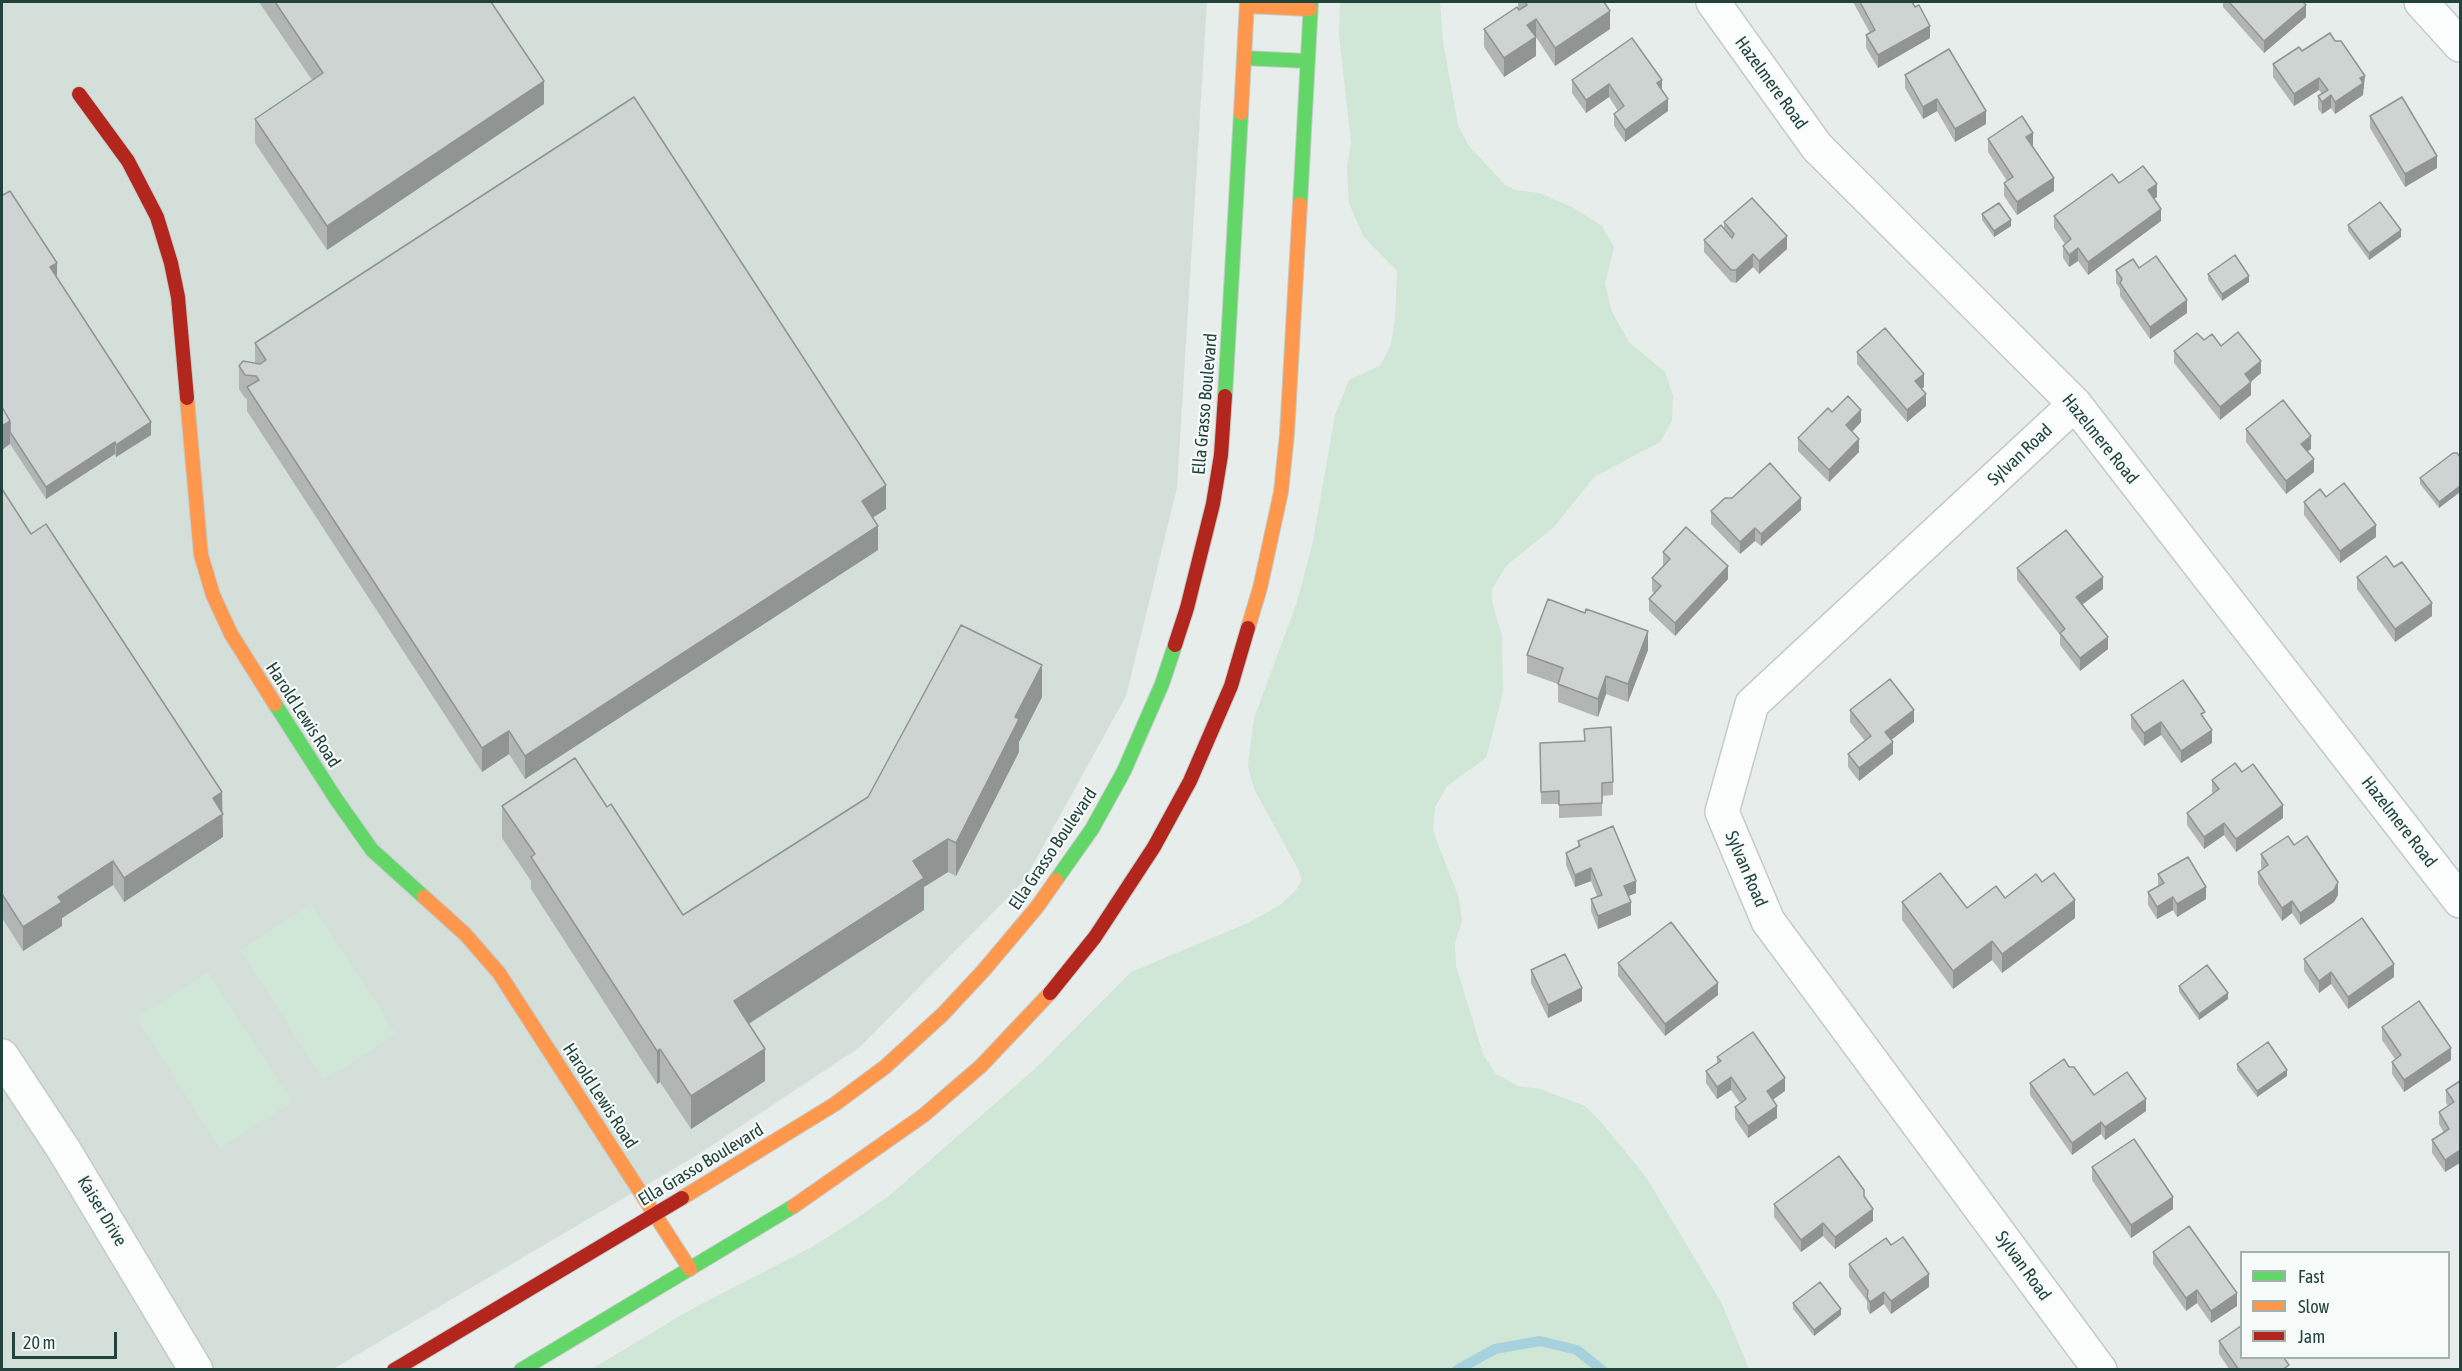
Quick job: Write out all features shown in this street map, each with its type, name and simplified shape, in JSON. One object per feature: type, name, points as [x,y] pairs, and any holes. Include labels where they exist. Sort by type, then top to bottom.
[{"type":"main road","points":[[521,1370],[853,1169],[924,1115],[981,1066],[1028,1018],[1084,953],[1135,879],[1181,799],[1212,733],[1236,670],[1260,588],[1281,492],[1287,434],[1311,5],[1247,4]]},
{"type":"main road","name":"Ella Grasso Boulevard","points":[[394,1370],[743,1162],[834,1104],[885,1067],[955,1002],[1037,907],[1092,829],[1116,787],[1141,734],[1169,663],[1193,586],[1213,504],[1225,409],[1247,4]]},
{"type":"main road","points":[[1244,58],[1307,61]]},
{"type":"main road","name":"Harold Lewis Road","points":[[79,94],[128,161],[143,188],[156,217],[171,263],[178,297],[201,555],[213,595],[231,634],[323,779],[372,850],[465,934],[499,973],[690,1269]]},
{"type":"street","name":"Hazelmere Road","points":[[1713,2],[1817,147],[2075,404],[2460,901]]},
{"type":"street","points":[[2421,2],[2460,45]]},
{"type":"street","name":"Sylvan Road","points":[[2075,404],[1752,704],[1722,812],[1768,921],[2100,1370]]},
{"type":"street","name":"Kaiser Drive","points":[[2,1056],[64,1150],[196,1370]]},
{"type":"shaded area","points":[[2,2],[1207,2],[1177,488],[1126,696],[1024,881],[860,1047],[699,1154],[333,1369],[2,1370]]},
{"type":"green space","points":[[1340,2],[1440,2],[1443,41],[1458,125],[1469,146],[1505,185],[1515,190],[1539,193],[1572,207],[1602,226],[1614,247],[1605,283],[1612,312],[1629,342],[1665,372],[1673,396],[1672,421],[1660,442],[1594,477],[1555,526],[1506,566],[1492,589],[1492,602],[1502,636],[1503,692],[1486,758],[1447,786],[1435,807],[1433,831],[1459,898],[1462,921],[1455,943],[1456,966],[1483,1054],[1496,1074],[1518,1086],[1540,1089],[1585,1106],[1601,1122],[1646,1177],[1722,1304],[1749,1369],[592,1369],[688,1311],[812,1247],[850,1223],[889,1196],[1037,1067],[1131,972],[1248,923],[1279,906],[1296,890],[1302,880],[1254,789],[1248,766],[1254,718],[1296,605],[1312,546],[1335,415],[1349,380],[1381,365],[1391,344],[1395,320],[1397,271],[1363,236],[1349,203],[1347,167],[1351,143],[1339,34]]},
{"type":"green space","points":[[312,904],[396,1034],[324,1080],[240,950]]},
{"type":"green space","points":[[208,972],[292,1102],[220,1148],[136,1018]]},
{"type":"building","points":[[275,2],[491,2],[544,81],[327,226],[255,119],[323,73]]},
{"type":"building","points":[[1525,2],[1604,2],[1610,11],[1555,48],[1536,19],[1527,25],[1536,37],[1504,58],[1484,29],[1517,7],[1519,10],[1527,5]]},
{"type":"building","points":[[1860,2],[1912,2],[1915,7],[1919,5],[1930,26],[1878,55],[1866,35],[1875,30]]},
{"type":"building","points":[[2229,2],[2303,2],[2306,5],[2264,41]]},
{"type":"building","points":[[2330,33],[2335,41],[2341,41],[2365,76],[2360,78],[2363,83],[2335,102],[2331,95],[2322,102],[2318,96],[2328,90],[2319,78],[2294,94],[2273,64],[2299,47],[2302,51]]},
{"type":"building","points":[[1632,38],[1662,80],[1657,83],[1668,99],[1625,130],[1614,114],[1624,106],[1609,84],[1586,100],[1572,80]]},
{"type":"building","points":[[1949,49],[1986,111],[1955,129],[1937,99],[1923,107],[1905,75]]},
{"type":"building","points":[[634,97],[886,485],[862,501],[878,526],[525,756],[509,731],[482,748],[247,387],[259,380],[256,376],[245,375],[239,366],[243,361],[260,364],[266,360],[255,343]]},
{"type":"building","points":[[2402,97],[2437,156],[2405,174],[2370,116]]},
{"type":"building","points":[[2022,116],[2033,133],[2026,137],[2054,178],[2017,202],[2004,183],[2013,177],[1988,139]]},
{"type":"building","points":[[2143,166],[2157,184],[2148,190],[2161,209],[2088,262],[2078,248],[2069,255],[2063,246],[2071,239],[2054,216],[2112,174],[2119,183]]},
{"type":"building","points":[[10,191],[57,263],[50,267],[151,422],[116,445],[115,442],[46,487],[10,432],[10,421],[2,407],[2,192],[3,195]]},
{"type":"building","points":[[1752,198],[1787,236],[1759,261],[1753,254],[1736,270],[1731,270],[1704,240],[1721,225],[1732,238],[1734,234],[1724,222]]},
{"type":"building","points":[[2380,202],[2401,230],[2369,253],[2348,225]]},
{"type":"building","points":[[1999,203],[2011,220],[1994,231],[1982,214]]},
{"type":"building","points":[[2235,255],[2249,276],[2222,294],[2208,274]]},
{"type":"building","points":[[2156,256],[2187,300],[2150,327],[2120,283],[2122,279],[2116,270],[2133,259],[2139,268]]},
{"type":"building","points":[[1885,328],[1924,374],[1915,381],[1926,394],[1907,410],[1857,352]]},
{"type":"building","points":[[2238,332],[2261,361],[2245,374],[2251,382],[2220,407],[2174,351],[2197,333],[2204,340],[2212,334],[2221,346]]},
{"type":"building","points":[[1848,396],[1861,410],[1846,425],[1859,439],[1829,470],[1798,438],[1828,408],[1832,412]]},
{"type":"building","points":[[2283,400],[2311,436],[2301,444],[2314,459],[2286,481],[2246,429]]},
{"type":"building","points":[[2,407],[10,421],[2,426]]},
{"type":"building","points":[[2453,453],[2457,453],[2460,457],[2460,486],[2439,502],[2420,478]]},
{"type":"building","points":[[1770,463],[1801,498],[1761,534],[1755,528],[1740,542],[1711,511],[1725,498],[1732,498]]},
{"type":"building","points":[[2344,483],[2376,525],[2340,551],[2304,502],[2320,489],[2326,497]]},
{"type":"building","points":[[2,489],[31,534],[46,524],[222,792],[213,798],[223,814],[124,878],[113,861],[58,897],[62,902],[23,927],[2,894]]},
{"type":"building","points":[[1686,527],[1728,566],[1675,623],[1649,599],[1661,586],[1652,578],[1670,559],[1663,552]]},
{"type":"building","points":[[2066,530],[2103,577],[2076,597],[2108,637],[2080,658],[2060,633],[2065,629],[2017,568]]},
{"type":"building","points":[[2386,556],[2394,567],[2402,562],[2432,603],[2395,629],[2357,577]]},
{"type":"building","points":[[1548,599],[1585,613],[1586,609],[1648,631],[1628,684],[1606,676],[1598,699],[1558,684],[1563,668],[1527,655]]},
{"type":"building","points":[[961,625],[1042,665],[1015,717],[1019,719],[956,843],[948,839],[913,861],[924,878],[734,1001],[765,1049],[691,1096],[660,1049],[657,1051],[531,857],[535,854],[502,806],[575,758],[607,807],[611,804],[683,915],[868,797]]},
{"type":"building","points":[[1890,679],[1914,710],[1885,732],[1893,742],[1859,768],[1848,754],[1871,736],[1850,710]]},
{"type":"building","points":[[2183,680],[2205,712],[2201,714],[2212,730],[2181,751],[2161,722],[2144,733],[2131,715]]},
{"type":"building","points":[[1611,727],[1613,782],[1602,783],[1602,803],[1559,805],[1559,791],[1541,792],[1540,743],[1585,741],[1584,729]]},
{"type":"building","points":[[2235,763],[2242,772],[2253,764],[2283,805],[2236,839],[2224,823],[2204,837],[2187,813],[2219,789],[2212,780]]},
{"type":"building","points":[[1613,826],[1636,881],[1624,886],[1631,902],[1598,916],[1591,899],[1602,895],[1591,868],[1575,875],[1566,853],[1580,846],[1578,841]]},
{"type":"building","points":[[2288,836],[2294,845],[2307,836],[2338,882],[2334,890],[2300,913],[2292,901],[2282,908],[2258,872],[2268,865],[2261,854]]},
{"type":"building","points":[[2188,857],[2206,887],[2177,904],[2173,897],[2157,907],[2148,892],[2164,883],[2158,874]]},
{"type":"building","points":[[1940,873],[1967,908],[1996,886],[2005,898],[2036,874],[2042,882],[2054,873],[2075,900],[2002,954],[1992,941],[1953,971],[1902,902]]},
{"type":"building","points":[[2362,918],[2394,964],[2348,997],[2331,972],[2319,981],[2304,959]]},
{"type":"building","points":[[1671,922],[1718,983],[1665,1024],[1618,963]]},
{"type":"building","points":[[1565,954],[1582,988],[1548,1005],[1531,970]]},
{"type":"building","points":[[2207,965],[2228,993],[2199,1014],[2179,986]]},
{"type":"building","points":[[2419,1001],[2451,1048],[2404,1080],[2392,1062],[2401,1055],[2382,1027]]},
{"type":"building","points":[[1753,1032],[1785,1078],[1767,1091],[1777,1106],[1748,1126],[1735,1107],[1746,1099],[1731,1077],[1717,1087],[1706,1071],[1721,1061],[1717,1057]]},
{"type":"building","points":[[2268,1042],[2287,1070],[2257,1091],[2237,1064]]},
{"type":"building","points":[[2064,1059],[2069,1067],[2074,1067],[2094,1095],[2127,1072],[2146,1099],[2105,1127],[2101,1122],[2072,1143],[2030,1083]]},
{"type":"building","points":[[2460,1081],[2460,1150],[2445,1160],[2432,1140],[2449,1129],[2439,1112],[2454,1102],[2446,1090]]},
{"type":"building","points":[[2134,1139],[2173,1197],[2131,1225],[2092,1167]]},
{"type":"building","points":[[1839,1156],[1864,1190],[1864,1196],[1873,1209],[1835,1237],[1823,1223],[1801,1240],[1774,1204]]},
{"type":"building","points":[[2189,1226],[2237,1293],[2211,1311],[2197,1290],[2186,1298],[2153,1252]]},
{"type":"building","points":[[1903,1237],[1929,1274],[1891,1301],[1884,1292],[1870,1302],[1867,1297],[1868,1291],[1849,1264],[1886,1238],[1891,1245]]},
{"type":"building","points":[[1820,1282],[1841,1309],[1814,1330],[1793,1303]]},
{"type":"building","points":[[2240,1327],[2240,1359],[2285,1359],[2289,1365],[2282,1370],[2239,1370],[2219,1341]]},
{"type":"waterway","points":[[1457,1370],[1495,1349],[1540,1341],[1577,1350],[1602,1370]]},
{"type":"traffic: fast","points":[[1300,204],[1311,2]]},
{"type":"traffic: fast","points":[[1244,58],[1307,61]]},
{"type":"traffic: fast","points":[[1225,396],[1241,113]]},
{"type":"traffic: fast","points":[[1056,880],[1092,829],[1124,771],[1162,684],[1175,645]]},
{"type":"traffic: fast","points":[[275,704],[372,850],[424,897]]},
{"type":"traffic: fast","points":[[521,1370],[794,1206]]},
{"type":"traffic: slow","points":[[1241,113],[1247,2]]},
{"type":"traffic: slow","points":[[1247,6],[1310,9]]},
{"type":"traffic: slow","points":[[1248,628],[1260,588],[1281,492],[1287,434],[1300,204]]},
{"type":"traffic: slow","points":[[187,398],[201,555],[213,595],[231,634],[275,704]]},
{"type":"traffic: slow","points":[[682,1198],[835,1104],[885,1067],[943,1014],[984,970],[1037,907],[1056,880]]},
{"type":"traffic: slow","points":[[424,897],[465,934],[499,973],[690,1269]]},
{"type":"traffic: slow","points":[[794,1206],[924,1115],[981,1066],[1050,993]]},
{"type":"traffic: jam","points":[[79,94],[128,161],[157,217],[171,263],[178,297],[187,398]]},
{"type":"traffic: jam","points":[[1175,645],[1187,608],[1213,504],[1221,455],[1225,396]]},
{"type":"traffic: jam","points":[[1050,993],[1095,937],[1154,847],[1190,781],[1231,686],[1248,628]]},
{"type":"traffic: jam","points":[[394,1370],[682,1198]]}]
